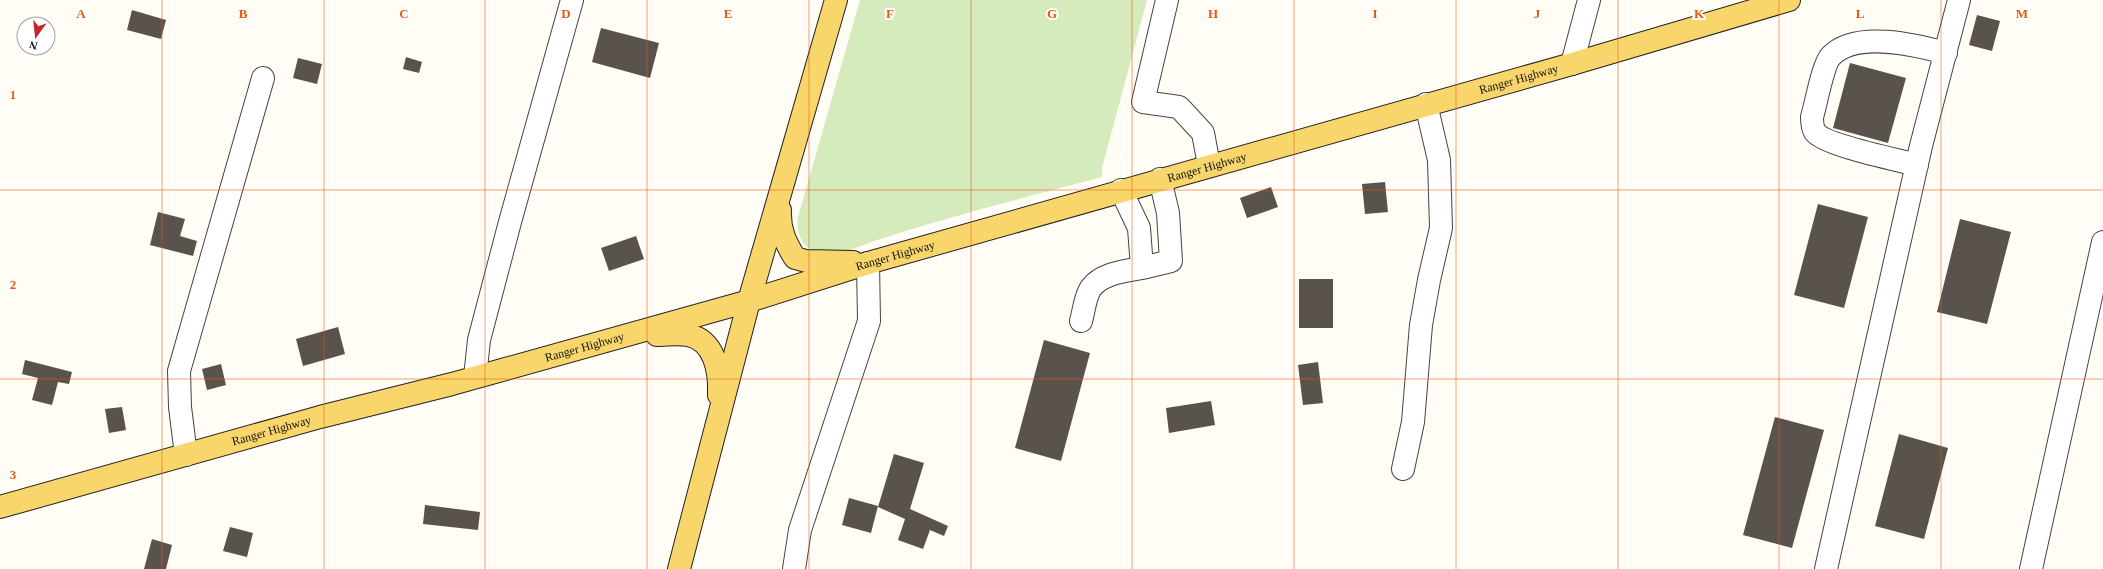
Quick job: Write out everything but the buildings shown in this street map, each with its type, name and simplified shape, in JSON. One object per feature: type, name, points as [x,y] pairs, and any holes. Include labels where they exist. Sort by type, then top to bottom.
[{"type":"main road","points":[[679,569],[749,301],[836,0]]},
{"type":"main road","name":"Ranger Highway","points":[[0,507],[320,416],[475,377],[749,301],[868,263],[1209,165],[1572,64],[1789,0]]},
{"type":"main road","points":[[780,194],[779,219],[783,240],[795,258],[806,261],[868,263]]},
{"type":"main road","points":[[628,335],[688,335],[703,340],[712,354],[720,376],[719,415]]},
{"type":"street","points":[[475,377],[479,340],[572,0]]},
{"type":"street","points":[[1167,0],[1143,102],[1179,107],[1203,133],[1209,165]]},
{"type":"street","points":[[1572,64],[1589,0]]},
{"type":"street","points":[[1826,569],[1917,165],[1959,0]]},
{"type":"street","points":[[1917,165],[1834,143],[1816,133],[1812,126],[1812,117],[1825,66],[1830,56],[1840,49],[1856,44],[1892,41],[1946,53]]},
{"type":"street","points":[[186,454],[180,407],[179,371],[263,78]]},
{"type":"street","points":[[1403,469],[1413,422],[1421,325],[1429,280],[1441,228],[1439,160],[1426,104]]},
{"type":"street","points":[[1081,321],[1090,289],[1099,280],[1114,274],[1171,261],[1168,213],[1160,179]]},
{"type":"street","points":[[1121,190],[1139,228],[1142,268]]},
{"type":"street","points":[[2031,569],[2103,242]]},
{"type":"street","points":[[794,569],[800,530],[868,321],[868,263]]},
{"type":"green space","points":[[860,0],[1147,0],[1102,168],[1102,177],[933,223],[839,253],[818,253],[807,247],[799,234],[798,217]]}]
